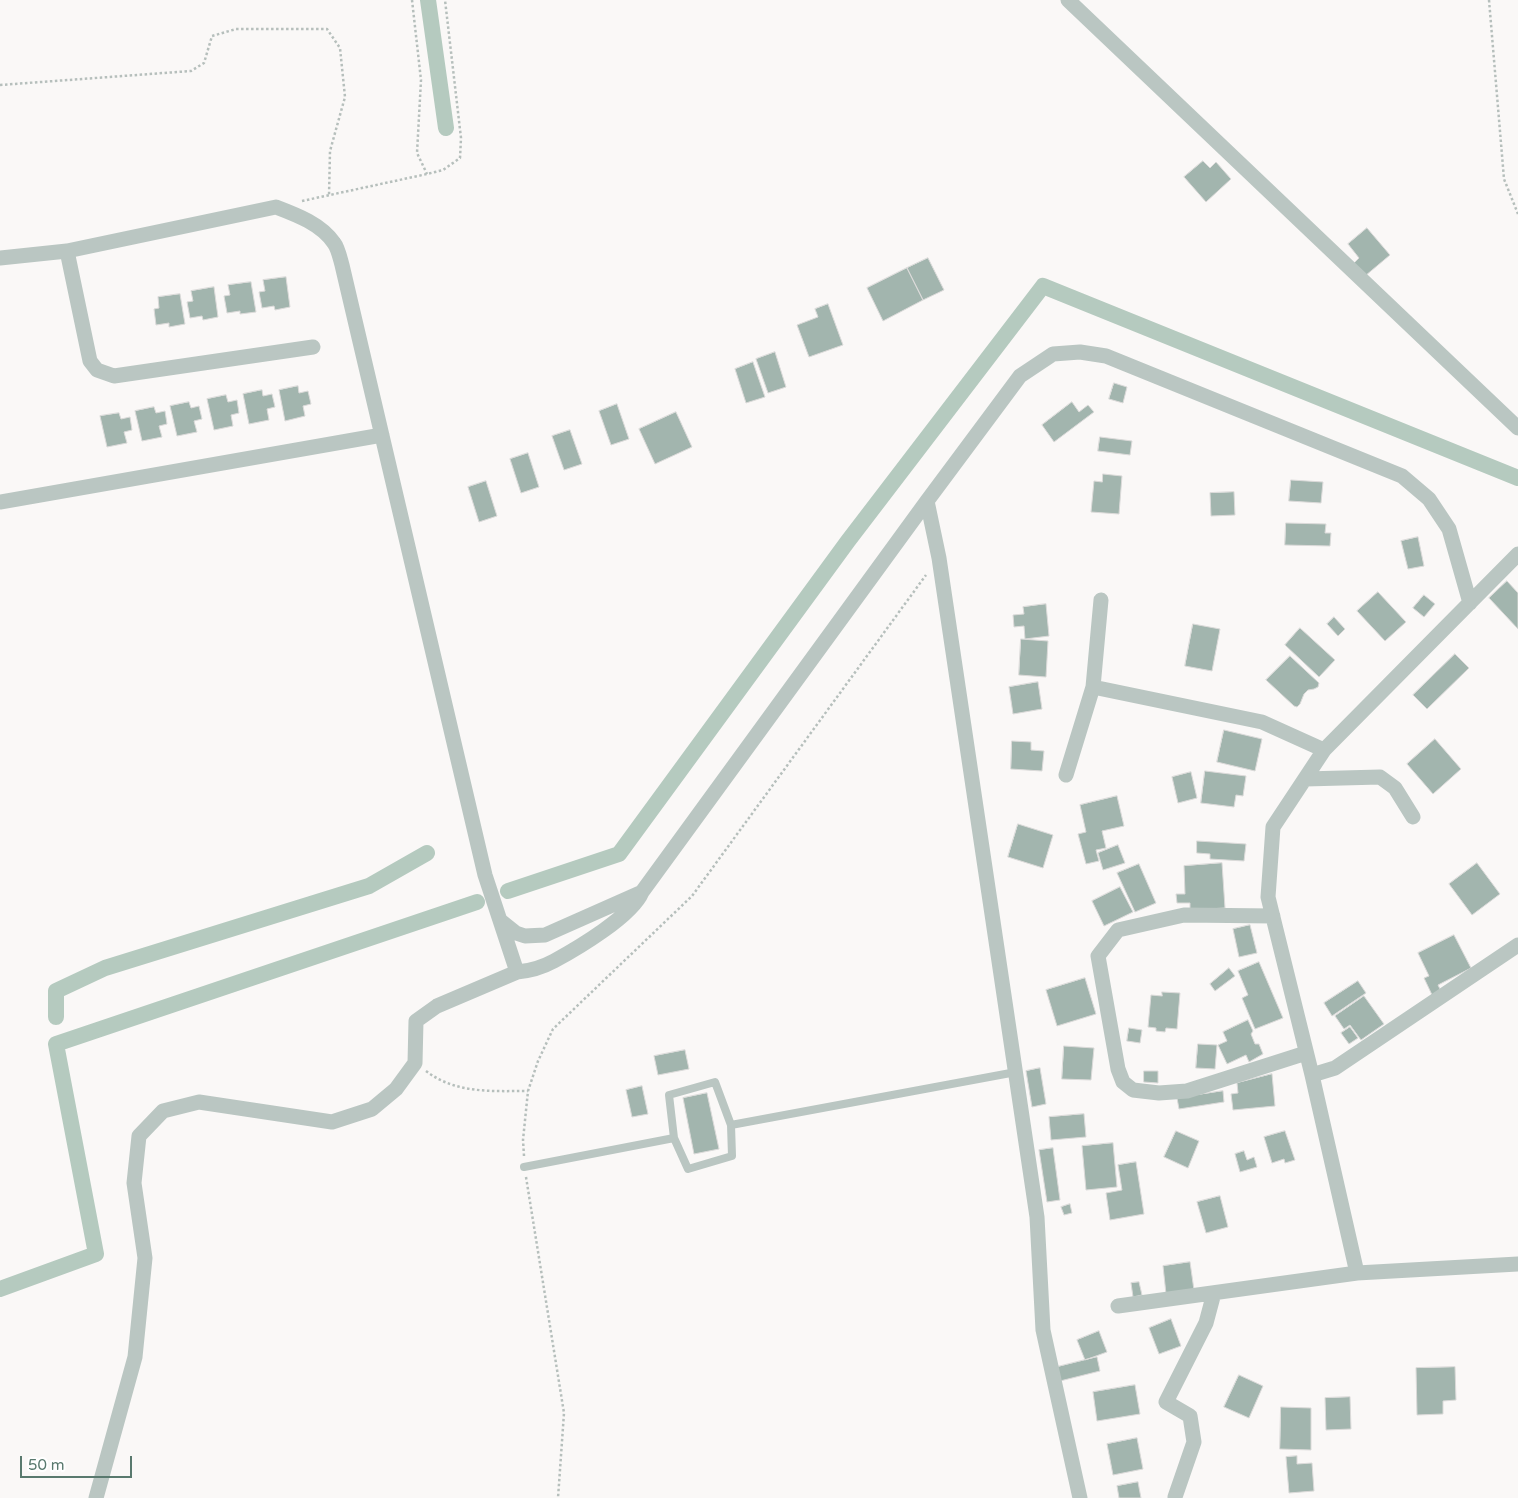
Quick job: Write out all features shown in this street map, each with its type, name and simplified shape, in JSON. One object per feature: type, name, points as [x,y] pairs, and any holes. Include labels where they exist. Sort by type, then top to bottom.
[{"type":"street","points":[[1068,0],[1518,428]]},
{"type":"street","points":[[0,258],[66,252],[276,207],[300,216],[319,228],[335,243],[342,265],[485,875],[517,972]]},
{"type":"street","points":[[66,252],[90,361],[97,370],[114,376],[313,347]]},
{"type":"street","points":[[96,1498],[135,1357],[145,1258],[134,1183],[139,1136],[163,1111],[199,1102],[332,1122],[372,1109],[396,1090],[415,1063],[416,1021],[437,1006],[517,972],[528,971],[554,962],[600,932],[636,903],[642,892],[1020,376],[1054,354],[1080,352],[1106,356],[1402,476],[1429,499],[1449,529],[1470,603]]},
{"type":"street","points":[[0,502],[382,435]]},
{"type":"street","points":[[927,501],[939,558],[1037,1217],[1043,1330],[1080,1498]]},
{"type":"street","points":[[1357,1273],[1312,1075],[1268,897],[1273,827],[1324,750],[1518,554]]},
{"type":"street","points":[[1066,775],[1093,688],[1101,600]]},
{"type":"street","points":[[1093,688],[1262,722],[1324,750]]},
{"type":"street","points":[[1305,778],[1380,777],[1394,788],[1414,818]]},
{"type":"street","points":[[501,921],[516,933],[525,936],[545,935],[642,892]]},
{"type":"street","points":[[1273,916],[1184,915],[1118,930],[1098,956],[1118,1069],[1123,1082],[1133,1090],[1159,1093],[1187,1091],[1306,1053]]},
{"type":"street","points":[[1312,1075],[1335,1068],[1518,945]]},
{"type":"street","points":[[1118,1306],[1357,1273],[1518,1264]]},
{"type":"street","points":[[1175,1497],[1194,1442],[1190,1416],[1166,1402],[1206,1323],[1214,1293]]},
{"type":"lane","points":[[731,1125],[1016,1072]]},
{"type":"lane","points":[[715,1082],[731,1125],[732,1156],[688,1169],[674,1138],[669,1095],[715,1082]]},
{"type":"lane","points":[[524,1167],[674,1138]]},
{"type":"path","points":[[412,0],[421,80],[417,153],[427,174]]},
{"type":"path","points":[[276,207],[443,170],[460,158],[461,138],[445,0]]},
{"type":"path","points":[[1489,0],[1504,179],[1518,214]]},
{"type":"path","points":[[0,84],[191,71],[204,63],[212,36],[236,29],[327,29],[340,48],[345,97],[330,151],[329,196]]},
{"type":"path","points":[[558,1498],[564,1413],[524,1167],[523,1140],[528,1091],[538,1061],[553,1029],[692,896],[939,558]]},
{"type":"path","points":[[415,1063],[434,1078],[462,1089],[528,1091]]},
{"type":"building","points":[[1203,161],[1210,168],[1216,162],[1231,179],[1206,202],[1184,177]]},
{"type":"building","points":[[1367,228],[1390,255],[1365,276],[1354,263],[1359,258],[1348,244]]},
{"type":"building","points":[[928,258],[944,290],[923,300],[907,268]]},
{"type":"building","points":[[907,268],[923,300],[883,321],[867,288]]},
{"type":"building","points":[[286,277],[290,307],[275,310],[274,306],[262,308],[259,292],[265,291],[263,280]]},
{"type":"building","points":[[251,282],[256,312],[240,314],[240,311],[227,313],[224,296],[230,295],[228,285]]},
{"type":"building","points":[[214,287],[218,317],[203,320],[202,316],[190,318],[187,302],[193,301],[191,291]]},
{"type":"building","points":[[180,294],[185,324],[169,327],[169,323],[156,325],[154,309],[159,308],[158,297]]},
{"type":"building","points":[[828,304],[843,345],[809,357],[797,325],[818,317],[815,309]]},
{"type":"building","points":[[775,352],[786,387],[768,393],[756,359]]},
{"type":"building","points":[[753,362],[765,397],[746,403],[735,369]]},
{"type":"building","points":[[1114,383],[1127,387],[1123,403],[1109,399]]},
{"type":"building","points":[[298,386],[299,393],[308,391],[311,404],[303,406],[305,416],[285,421],[279,390]]},
{"type":"building","points":[[262,390],[263,396],[272,394],[275,407],[267,409],[269,420],[249,424],[243,394]]},
{"type":"building","points":[[226,395],[228,402],[237,400],[239,413],[231,415],[233,426],[214,430],[207,399]]},
{"type":"building","points":[[189,402],[191,408],[199,406],[202,419],[194,421],[197,432],[177,436],[170,406]]},
{"type":"building","points":[[1072,402],[1079,412],[1088,405],[1094,412],[1054,442],[1042,425]]},
{"type":"building","points":[[617,404],[629,439],[611,445],[599,411]]},
{"type":"building","points":[[154,407],[156,413],[165,411],[167,424],[159,426],[162,437],[142,441],[135,411]]},
{"type":"building","points":[[676,412],[692,447],[655,464],[639,429]]},
{"type":"building","points":[[119,413],[121,419],[130,417],[132,430],[124,432],[127,443],[107,447],[100,416]]},
{"type":"building","points":[[570,430],[582,464],[564,470],[552,436]]},
{"type":"building","points":[[1100,437],[1132,441],[1130,455],[1098,451]]},
{"type":"building","points":[[528,453],[539,487],[521,493],[510,459]]},
{"type":"building","points":[[1103,474],[1122,476],[1119,514],[1091,512],[1094,481],[1102,482]]},
{"type":"building","points":[[1291,480],[1323,482],[1321,503],[1289,501]]},
{"type":"building","points":[[486,481],[497,516],[479,522],[468,487]]},
{"type":"building","points":[[1234,492],[1235,515],[1211,516],[1210,493]]},
{"type":"building","points":[[1286,523],[1326,524],[1325,533],[1331,533],[1330,546],[1285,545]]},
{"type":"building","points":[[1418,537],[1424,566],[1408,569],[1401,541]]},
{"type":"building","points":[[1507,581],[1518,593],[1518,629],[1489,598]]},
{"type":"building","points":[[1378,592],[1406,622],[1385,641],[1357,611]]},
{"type":"building","points":[[1424,595],[1435,604],[1424,617],[1413,608]]},
{"type":"building","points":[[1046,604],[1049,636],[1025,639],[1024,626],[1014,627],[1013,615],[1024,614],[1023,607]]},
{"type":"building","points":[[1334,617],[1345,629],[1338,636],[1327,624]]},
{"type":"building","points":[[1193,624],[1220,629],[1212,671],[1185,666]]},
{"type":"building","points":[[1300,628],[1335,660],[1319,677],[1285,645]]},
{"type":"building","points":[[1021,639],[1048,641],[1046,677],[1019,675]]},
{"type":"building","points":[[1455,654],[1469,668],[1427,709],[1413,695]]},
{"type":"building","points":[[1290,656],[1319,683],[1318,687],[1308,690],[1304,694],[1297,707],[1266,680]]},
{"type":"building","points":[[1038,682],[1042,709],[1013,714],[1009,687]]},
{"type":"building","points":[[1224,730],[1262,739],[1255,771],[1217,762]]},
{"type":"building","points":[[1435,739],[1461,769],[1433,794],[1407,764]]},
{"type":"building","points":[[1012,741],[1031,742],[1031,750],[1044,751],[1042,771],[1011,769]]},
{"type":"building","points":[[1205,771],[1246,776],[1243,796],[1236,795],[1234,807],[1201,803]]},
{"type":"building","points":[[1191,772],[1197,798],[1178,803],[1172,777]]},
{"type":"building","points":[[1117,796],[1124,826],[1102,831],[1106,848],[1096,850],[1099,861],[1086,864],[1078,834],[1086,832],[1080,805]]},
{"type":"building","points":[[1018,824],[1053,835],[1043,868],[1008,857]]},
{"type":"building","points":[[1197,841],[1246,844],[1244,861],[1210,859],[1210,854],[1197,853]]},
{"type":"building","points":[[1118,845],[1125,863],[1103,870],[1098,853]]},
{"type":"building","points":[[1222,863],[1225,908],[1190,910],[1190,903],[1177,903],[1176,894],[1185,894],[1184,866]]},
{"type":"building","points":[[1477,863],[1500,894],[1472,915],[1449,884]]},
{"type":"building","points":[[1139,864],[1156,903],[1135,912],[1117,873]]},
{"type":"building","points":[[1120,887],[1133,912],[1104,926],[1092,901]]},
{"type":"building","points":[[1250,925],[1257,953],[1239,957],[1233,929]]},
{"type":"building","points":[[1454,935],[1471,968],[1438,985],[1442,993],[1433,997],[1424,978],[1429,976],[1418,953]]},
{"type":"building","points":[[1259,962],[1283,1018],[1255,1029],[1242,998],[1248,995],[1238,971]]},
{"type":"building","points":[[1229,968],[1235,976],[1215,991],[1210,984]]},
{"type":"building","points":[[1085,978],[1096,1014],[1057,1026],[1046,990]]},
{"type":"building","points":[[1358,981],[1366,993],[1332,1016],[1324,1003]]},
{"type":"building","points":[[1162,992],[1180,993],[1177,1029],[1166,1028],[1165,1032],[1156,1031],[1156,1028],[1148,1027],[1151,995],[1162,996]]},
{"type":"building","points":[[1364,996],[1384,1024],[1361,1040],[1350,1025],[1344,1029],[1335,1016]]},
{"type":"building","points":[[1248,1020],[1253,1031],[1251,1034],[1255,1044],[1259,1044],[1263,1054],[1249,1062],[1246,1055],[1227,1064],[1218,1045],[1227,1041],[1223,1032]]},
{"type":"building","points":[[1350,1027],[1358,1038],[1349,1044],[1341,1033]]},
{"type":"building","points":[[1129,1028],[1142,1030],[1140,1043],[1127,1041]]},
{"type":"building","points":[[1198,1044],[1217,1045],[1215,1069],[1196,1068]]},
{"type":"building","points":[[1064,1046],[1094,1048],[1091,1080],[1062,1079]]},
{"type":"building","points":[[685,1050],[689,1069],[658,1075],[654,1056]]},
{"type":"building","points":[[1040,1068],[1046,1104],[1032,1107],[1026,1071]]},
{"type":"building","points":[[1144,1071],[1158,1071],[1158,1083],[1144,1082]]},
{"type":"building","points":[[1272,1074],[1275,1106],[1233,1110],[1231,1094],[1238,1093],[1237,1083]]},
{"type":"building","points":[[642,1086],[648,1114],[632,1117],[626,1090]]},
{"type":"building","points":[[1223,1091],[1224,1102],[1179,1109],[1177,1098]]},
{"type":"building","points":[[707,1093],[719,1149],[694,1154],[683,1098]]},
{"type":"building","points":[[1084,1114],[1086,1137],[1051,1140],[1049,1117]]},
{"type":"building","points":[[1176,1131],[1199,1141],[1188,1168],[1164,1157]]},
{"type":"building","points":[[1285,1131],[1295,1160],[1285,1163],[1284,1159],[1272,1163],[1264,1137]]},
{"type":"building","points":[[1113,1143],[1117,1187],[1086,1190],[1082,1146]]},
{"type":"building","points":[[1053,1148],[1060,1200],[1047,1202],[1039,1150]]},
{"type":"building","points":[[1244,1151],[1247,1160],[1254,1157],[1257,1167],[1240,1172],[1235,1154]]},
{"type":"building","points":[[1136,1162],[1144,1214],[1110,1220],[1106,1193],[1122,1190],[1118,1165]]},
{"type":"building","points":[[1220,1196],[1228,1227],[1206,1233],[1197,1202]]},
{"type":"building","points":[[1070,1204],[1072,1213],[1064,1215],[1061,1207]]},
{"type":"building","points":[[1190,1262],[1194,1290],[1166,1294],[1163,1266]]},
{"type":"building","points":[[1139,1282],[1142,1295],[1133,1297],[1131,1283]]},
{"type":"building","points":[[1171,1319],[1181,1346],[1159,1354],[1149,1328]]},
{"type":"building","points":[[1099,1331],[1107,1352],[1085,1360],[1077,1340]]},
{"type":"building","points":[[1097,1357],[1100,1371],[1060,1381],[1057,1367]]},
{"type":"building","points":[[1455,1367],[1456,1400],[1443,1401],[1443,1414],[1417,1415],[1416,1368]]},
{"type":"building","points":[[1239,1375],[1263,1386],[1249,1418],[1224,1407]]},
{"type":"building","points":[[1135,1385],[1140,1414],[1097,1421],[1093,1392]]},
{"type":"building","points":[[1350,1397],[1351,1429],[1326,1430],[1325,1398]]},
{"type":"building","points":[[1281,1407],[1311,1408],[1311,1450],[1280,1449]]},
{"type":"building","points":[[1137,1438],[1143,1469],[1113,1475],[1107,1444]]},
{"type":"building","points":[[1297,1456],[1297,1464],[1312,1463],[1314,1491],[1289,1493],[1286,1457]]},
{"type":"building","points":[[1138,1482],[1141,1498],[1119,1498],[1117,1486]]},
{"type":"waterway","points":[[428,0],[446,128]]},
{"type":"waterway","points":[[508,891],[619,854],[848,541],[1043,286],[1518,478]]},
{"type":"waterway","points":[[56,1017],[56,991],[105,968],[369,886],[427,853]]},
{"type":"waterway","points":[[0,1289],[96,1254],[56,1044],[477,902]]}]
